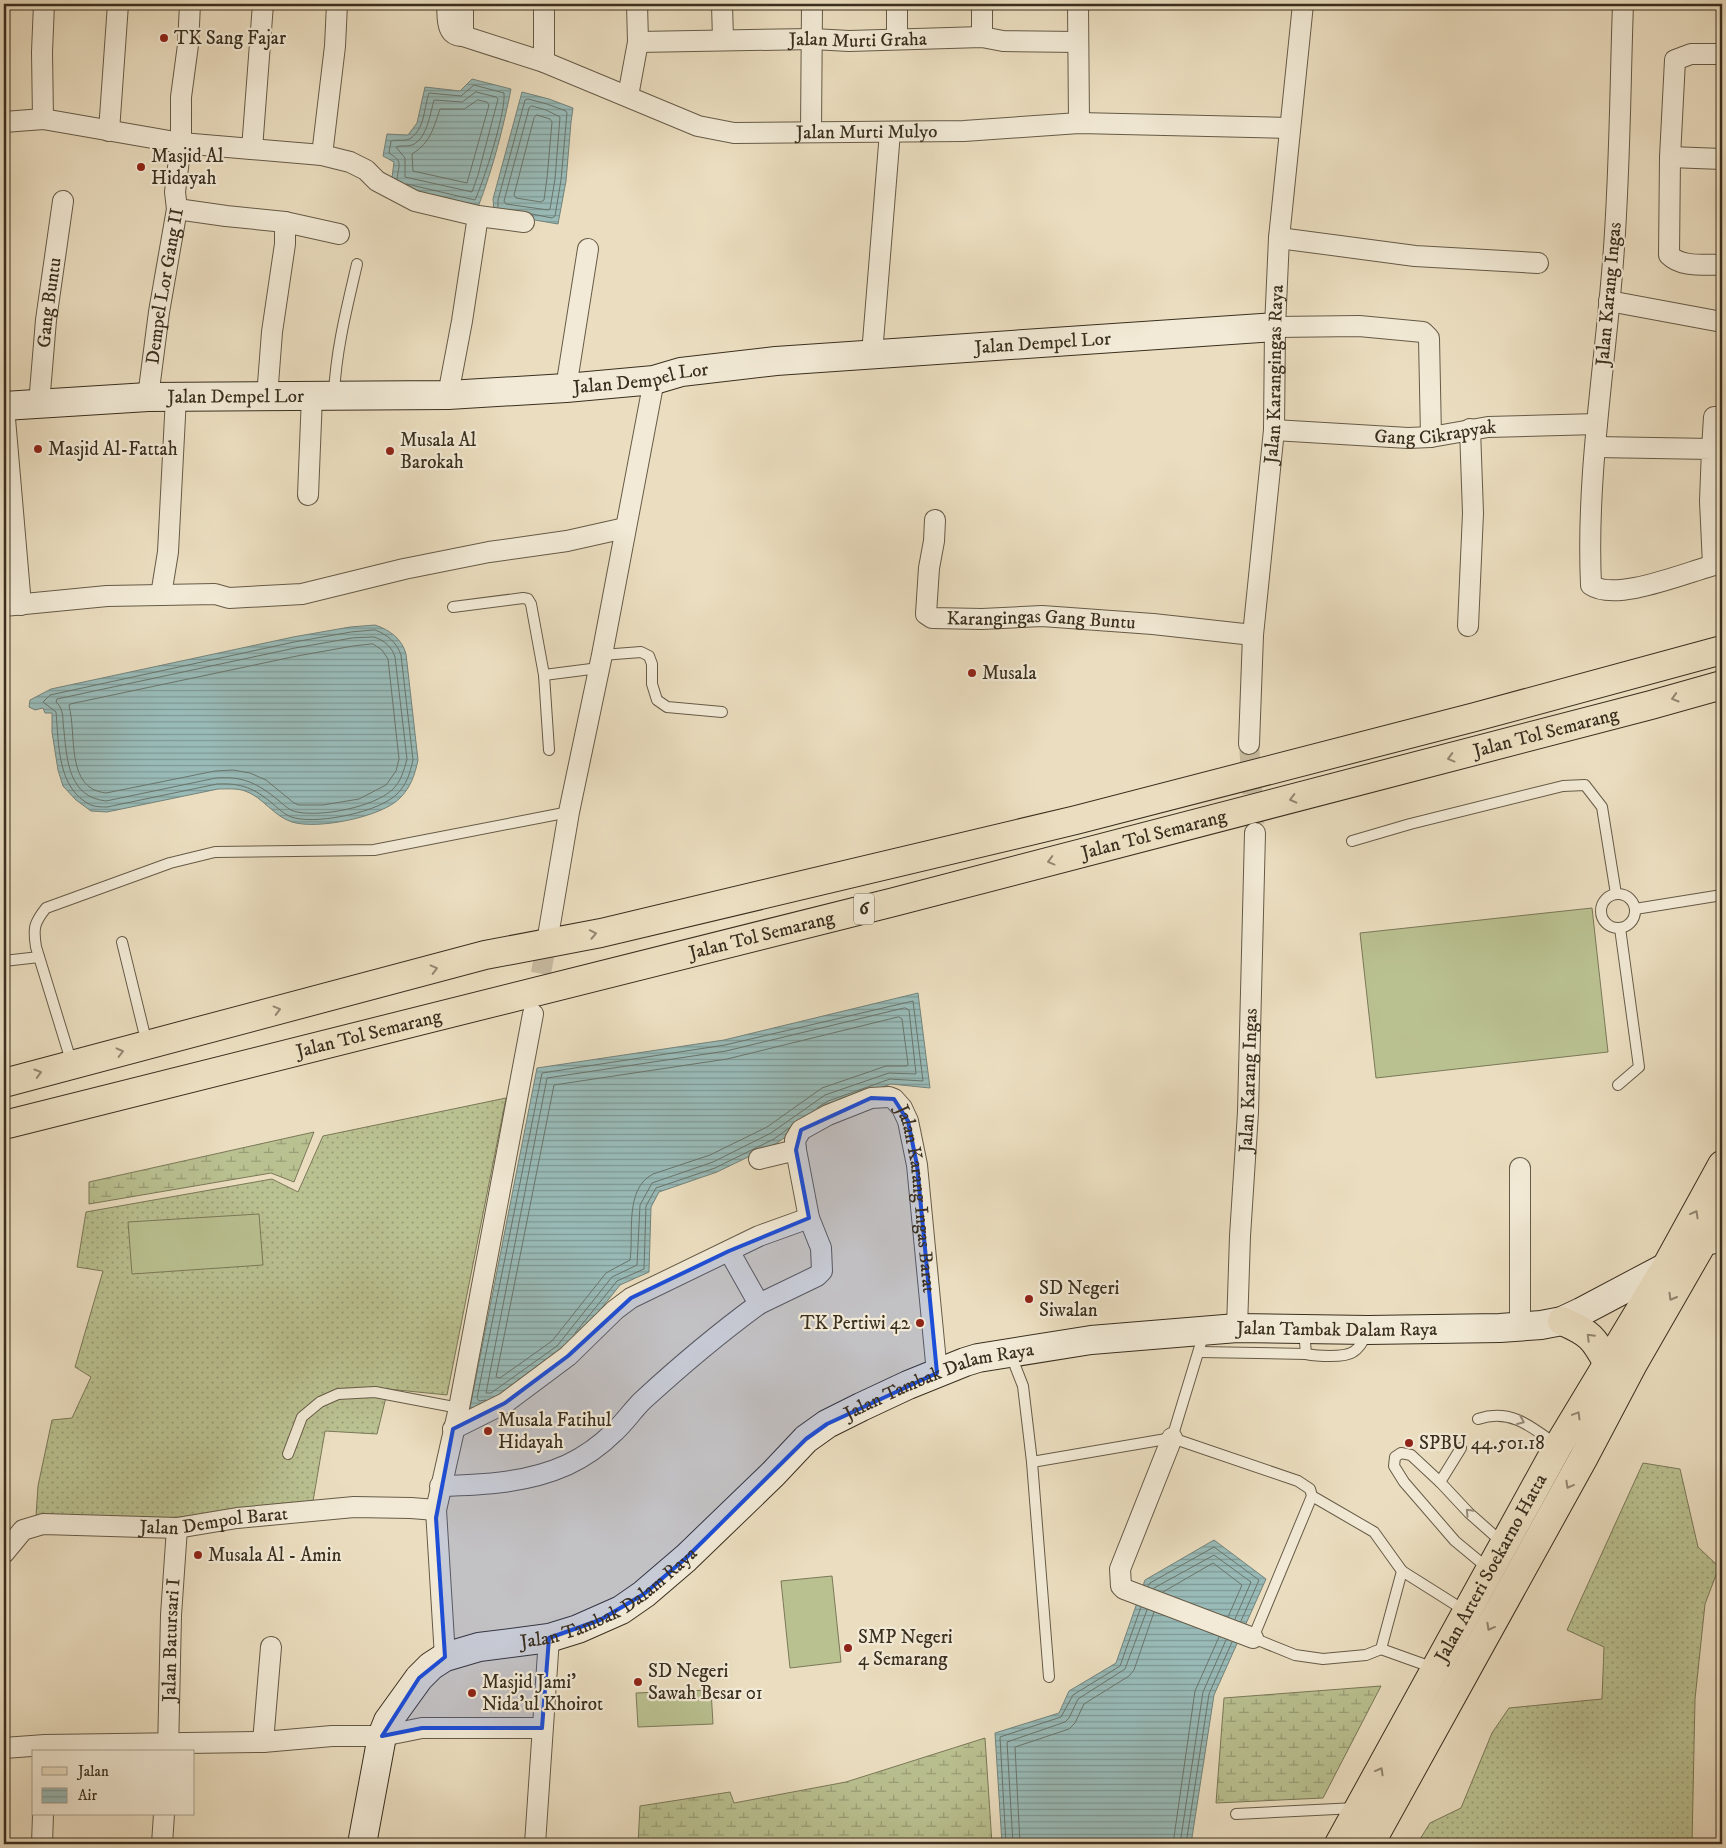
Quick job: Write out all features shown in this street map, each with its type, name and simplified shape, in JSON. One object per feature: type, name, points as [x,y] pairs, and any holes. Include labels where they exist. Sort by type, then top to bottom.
[{"type":"main road","name":"Jalan Tol Semarang","points":[[4,1083],[485,956],[601,933],[1076,820],[1475,717],[1722,650]]},
{"type":"main road","name":"Jalan Tol Semarang","points":[[4,1125],[894,902],[1651,706],[1722,685]]},
{"type":"main road","name":"Jalan Arteri Soekarno Hatta","points":[[1370,1844],[1516,1552],[1571,1451],[1608,1364],[1666,1267],[1722,1165]]},
{"type":"main road","name":"Jalan Arteri Soekarno Hatta","points":[[1571,1451],[1633,1364],[1713,1239],[1722,1208]]},
{"type":"main road","points":[[1562,1321],[1579,1328],[1590,1336],[1599,1347],[1608,1364]]},
{"type":"main road","name":"Jalan Arteri Soekarno Hatta","points":[[1339,1844],[1490,1570],[1516,1552]]},
{"type":"street","points":[[44,4],[42,52],[44,119]]},
{"type":"street","points":[[110,131],[118,4]]},
{"type":"street","name":"Dempel Lor Gang II","points":[[148,397],[159,312],[177,209],[175,192],[181,143],[181,97],[188,44],[190,4]]},
{"type":"street","points":[[252,149],[263,4]]},
{"type":"street","points":[[322,155],[335,46],[337,4]]},
{"type":"street","points":[[447,4],[448,27],[457,36],[463,36],[463,4]]},
{"type":"street","points":[[544,4],[544,62]]},
{"type":"street","points":[[628,96],[638,42],[637,4]]},
{"type":"street","points":[[722,4],[723,40]]},
{"type":"street","points":[[811,132],[812,4]]},
{"type":"street","points":[[897,4],[897,39]]},
{"type":"street","points":[[982,4],[982,37]]},
{"type":"street","points":[[1078,4],[1079,123]]},
{"type":"street","name":"Jalan Karangingas Raya","points":[[1249,744],[1253,634],[1274,430],[1275,327],[1280,238],[1303,4]]},
{"type":"street","name":"Jalan Karang Ingas","points":[[1623,4],[1620,141],[1613,262],[1597,424],[1589,550],[1591,584],[1598,589],[1629,589],[1718,564]]},
{"type":"street","name":"Jalan Murti Mulyo","points":[[463,36],[544,62],[698,126],[734,133],[981,130],[1079,123],[1290,128]]},
{"type":"street","name":"Jalan Murti Graha","points":[[638,42],[813,39],[849,41],[982,37],[1003,41],[1078,42]]},
{"type":"street","points":[[1722,54],[1691,54],[1675,60],[1670,157],[1669,255],[1682,264],[1722,265]]},
{"type":"street","points":[[4,122],[44,119],[181,143],[322,155],[350,162],[366,170],[377,181],[415,201],[478,216],[524,222]]},
{"type":"street","points":[[872,354],[890,132]]},
{"type":"street","points":[[1670,157],[1722,159]]},
{"type":"street","name":"Gang Buntu","points":[[39,404],[46,320],[63,201]]},
{"type":"street","points":[[177,209],[285,222],[339,234]]},
{"type":"street","points":[[448,395],[462,321],[478,216]]},
{"type":"street","points":[[268,396],[272,332],[285,244],[285,222]]},
{"type":"street","points":[[1280,238],[1415,256],[1538,263]]},
{"type":"street","points":[[566,388],[588,249]]},
{"type":"street","points":[[1609,301],[1722,322]]},
{"type":"street","points":[[1275,327],[1359,326],[1423,332],[1429,338],[1431,437]]},
{"type":"street","name":"Jalan Dempel Lor","points":[[4,406],[148,397],[448,395],[566,388],[654,380],[681,372],[776,361],[1275,327]]},
{"type":"street","points":[[547,942],[569,812],[654,380]]},
{"type":"street","points":[[308,495],[323,396]]},
{"type":"street","points":[[161,595],[168,552],[176,397]]},
{"type":"street","points":[[4,406],[12,606],[83,598],[216,594],[229,598],[302,594],[490,552],[624,534]]},
{"type":"street","points":[[1718,564],[1710,502],[1714,417],[1722,417]]},
{"type":"street","name":"Gang Cikrapyak","points":[[1274,430],[1408,438],[1431,437],[1488,427],[1597,424]]},
{"type":"street","points":[[1468,626],[1473,513],[1470,429]]},
{"type":"street","points":[[1596,447],[1712,449]]},
{"type":"street","name":"Karangingas Gang Buntu","points":[[935,520],[934,542],[928,568],[926,614],[932,618],[982,619],[1042,616],[1253,634]]},
{"type":"street","name":"Jalan Karang Ingas","points":[[1237,1328],[1240,1236],[1248,1112],[1255,833]]},
{"type":"street","points":[[445,1657],[436,1510],[459,1408],[533,1014]]},
{"type":"street","name":"Jalan Karang Ingas Barat","points":[[796,1150],[795,1140],[801,1130],[828,1115],[862,1101],[871,1098],[889,1097],[902,1108],[908,1121],[917,1166],[937,1373]]},
{"type":"street","points":[[440,1486],[486,1484],[524,1479],[567,1465],[591,1452],[614,1432],[641,1402],[696,1352],[759,1304],[817,1276],[822,1271],[821,1248],[809,1218],[796,1150],[758,1159]]},
{"type":"street","points":[[1520,1168],[1520,1327]]},
{"type":"street","points":[[453,1429],[505,1403],[560,1362],[615,1310],[631,1298],[759,1236],[809,1218]]},
{"type":"street","name":"Jalan Tambak Dalam Raya","points":[[362,1844],[382,1736],[388,1721],[430,1666],[445,1657],[479,1647],[549,1638],[600,1620],[621,1610],[644,1594],[686,1558],[773,1474],[806,1439],[827,1424],[937,1373],[978,1358],[1091,1340],[1202,1341],[1237,1328],[1305,1341],[1368,1330],[1520,1327],[1562,1321],[1666,1267],[1713,1239]]},
{"type":"street","points":[[729,1251],[759,1304]]},
{"type":"street","points":[[1172,1438],[1120,1569],[1121,1586],[1124,1589],[1253,1638]]},
{"type":"street","name":"Jalan Dempol Barat","points":[[6,1546],[23,1530],[43,1524],[177,1528],[237,1518],[354,1507],[436,1510]]},
{"type":"street","name":"Jalan Batursari I","points":[[168,1747],[171,1615],[177,1528]]},
{"type":"street","points":[[535,1844],[549,1638]]},
{"type":"street","points":[[263,1742],[271,1647]]},
{"type":"street","points":[[4,1748],[168,1747],[332,1736],[382,1736],[422,1728],[542,1728]]},
{"type":"street","points":[[42,1844],[43,1816]]},
{"type":"street","points":[[162,1844],[164,1816]]},
{"type":"lane","points":[[323,396],[335,375],[344,321],[357,264]]},
{"type":"lane","points":[[453,607],[523,598],[528,599],[531,604],[544,675],[549,750]]},
{"type":"lane","points":[[544,675],[640,652],[649,656],[652,664],[652,684],[657,700],[667,707],[722,712]]},
{"type":"lane","points":[[1352,841],[1410,824],[1563,786],[1585,785],[1602,807],[1616,894]]},
{"type":"lane","points":[[72,1064],[33,932],[36,920],[46,908],[170,863],[214,852],[374,850],[569,812]]},
{"type":"lane","points":[[1616,894],[1629,898],[1635,909],[1631,921],[1620,928],[1608,924],[1602,913],[1602,906],[1605,900],[1616,894]]},
{"type":"lane","points":[[1635,909],[1722,895]]},
{"type":"lane","points":[[1618,1085],[1638,1067],[1620,928]]},
{"type":"lane","points":[[122,942],[148,1045]]},
{"type":"lane","points":[[4,962],[39,957]]},
{"type":"lane","points":[[1172,1438],[1202,1341],[1305,1341]]},
{"type":"lane","points":[[1010,1353],[1023,1386],[1032,1462],[1049,1677]]},
{"type":"lane","points":[[288,1454],[302,1417],[320,1402],[338,1394],[375,1392],[459,1408]]},
{"type":"lane","points":[[1478,1419],[1487,1416],[1505,1415],[1526,1423],[1571,1451]]},
{"type":"lane","points":[[1032,1462],[1172,1438],[1298,1481],[1310,1489],[1312,1496],[1253,1638],[1295,1655],[1323,1659],[1366,1655],[1381,1649],[1437,1669]]},
{"type":"lane","points":[[1440,1482],[1461,1448]]},
{"type":"lane","points":[[1490,1570],[1455,1541],[1404,1482],[1394,1466],[1395,1457],[1401,1453],[1411,1455],[1469,1513],[1516,1552]]},
{"type":"lane","points":[[1312,1496],[1374,1532],[1402,1571],[1467,1612]]},
{"type":"lane","points":[[1381,1649],[1402,1571]]},
{"type":"lane","points":[[1236,1814],[1359,1808]]},
{"type":"highlighted area","points":[[871,1098],[894,1099],[908,1121],[917,1165],[937,1373],[827,1424],[806,1439],[686,1558],[644,1594],[600,1620],[549,1638],[542,1728],[422,1728],[382,1736],[419,1678],[445,1657],[436,1518],[453,1429],[505,1403],[568,1356],[631,1298],[729,1251],[809,1218],[796,1150],[801,1130]]},
{"type":"green space","points":[[1592,908],[1608,1052],[1376,1078],[1360,933]]},
{"type":"green space","points":[[506,1098],[447,1395],[388,1389],[377,1434],[325,1431],[312,1507],[235,1515],[130,1519],[36,1516],[38,1486],[52,1420],[72,1418],[91,1377],[75,1367],[103,1271],[77,1267],[86,1212],[272,1179],[298,1192],[323,1136]]},
{"type":"green space","points":[[314,1132],[294,1182],[271,1173],[89,1204],[89,1182]]},
{"type":"green space","points":[[259,1214],[263,1265],[132,1274],[128,1222]]},
{"type":"green space","points":[[1643,1463],[1680,1469],[1698,1547],[1719,1567],[1705,1604],[1695,1699],[1692,1844],[1417,1844],[1430,1823],[1461,1808],[1492,1733],[1509,1708],[1602,1699],[1604,1647],[1567,1630]]},
{"type":"green space","points":[[832,1576],[841,1662],[790,1668],[781,1581]]},
{"type":"green space","points":[[1381,1686],[1323,1798],[1216,1803],[1224,1698]]},
{"type":"green space","points":[[711,1690],[713,1724],[638,1727],[636,1693]]},
{"type":"green space","points":[[985,1738],[992,1844],[638,1844],[640,1806],[730,1792],[734,1803],[846,1782]]},
{"type":"water","points":[[472,79],[511,89],[497,148],[478,207],[391,185],[394,162],[383,156],[387,134],[408,135],[417,123],[425,87],[460,91]]},
{"type":"water","points":[[522,92],[573,108],[566,181],[558,224],[494,213],[493,199]]},
{"type":"water","points":[[375,625],[395,636],[402,644],[406,654],[418,760],[412,780],[400,798],[379,811],[349,820],[317,824],[292,822],[279,815],[251,794],[242,790],[232,789],[218,789],[107,812],[91,811],[76,800],[63,786],[58,770],[52,732],[52,713],[45,713],[43,708],[35,710],[29,707],[30,700],[51,689],[293,637],[350,627]]},
{"type":"water","points":[[918,993],[930,1088],[891,1084],[829,1106],[777,1143],[717,1172],[659,1192],[651,1207],[649,1272],[620,1285],[565,1354],[495,1404],[470,1408],[537,1068],[724,1040]]},
{"type":"water","points":[[1214,1540],[1266,1579],[1214,1695],[1191,1844],[1002,1844],[995,1733],[1059,1713],[1069,1691],[1116,1663],[1145,1580]]},
{"type":"tunnel","points":[[1249,744],[1255,833]]},
{"type":"tunnel","points":[[535,1003],[547,942]]},
{"type":"place","name":"TK Sang Fajar","points":[[164,38]]},
{"type":"place","name":"Masjid Al Hidayah","points":[[141,167]]},
{"type":"place","name":"Masjid Al-Fattah","points":[[38,449]]},
{"type":"place","name":"Musala Al Barokah","points":[[390,451]]},
{"type":"place","name":"Musala","points":[[972,673]]},
{"type":"place","name":"SD Negeri Siwalan","points":[[1029,1299]]},
{"type":"place","name":"TK Pertiwi 42","points":[[920,1323]]},
{"type":"place","name":"Musala Fatihul Hidayah","points":[[488,1431]]},
{"type":"place","name":"SPBU 44.501.18","points":[[1409,1443]]},
{"type":"place","name":"Musala Al - Amin","points":[[198,1555]]},
{"type":"place","name":"SMP Negeri 4 Semarang","points":[[848,1648]]},
{"type":"place","name":"SD Negeri Sawah Besar 01","points":[[638,1682]]},
{"type":"place","name":"Masjid Jami' Nida'ul Khoirot","points":[[472,1693]]}]
